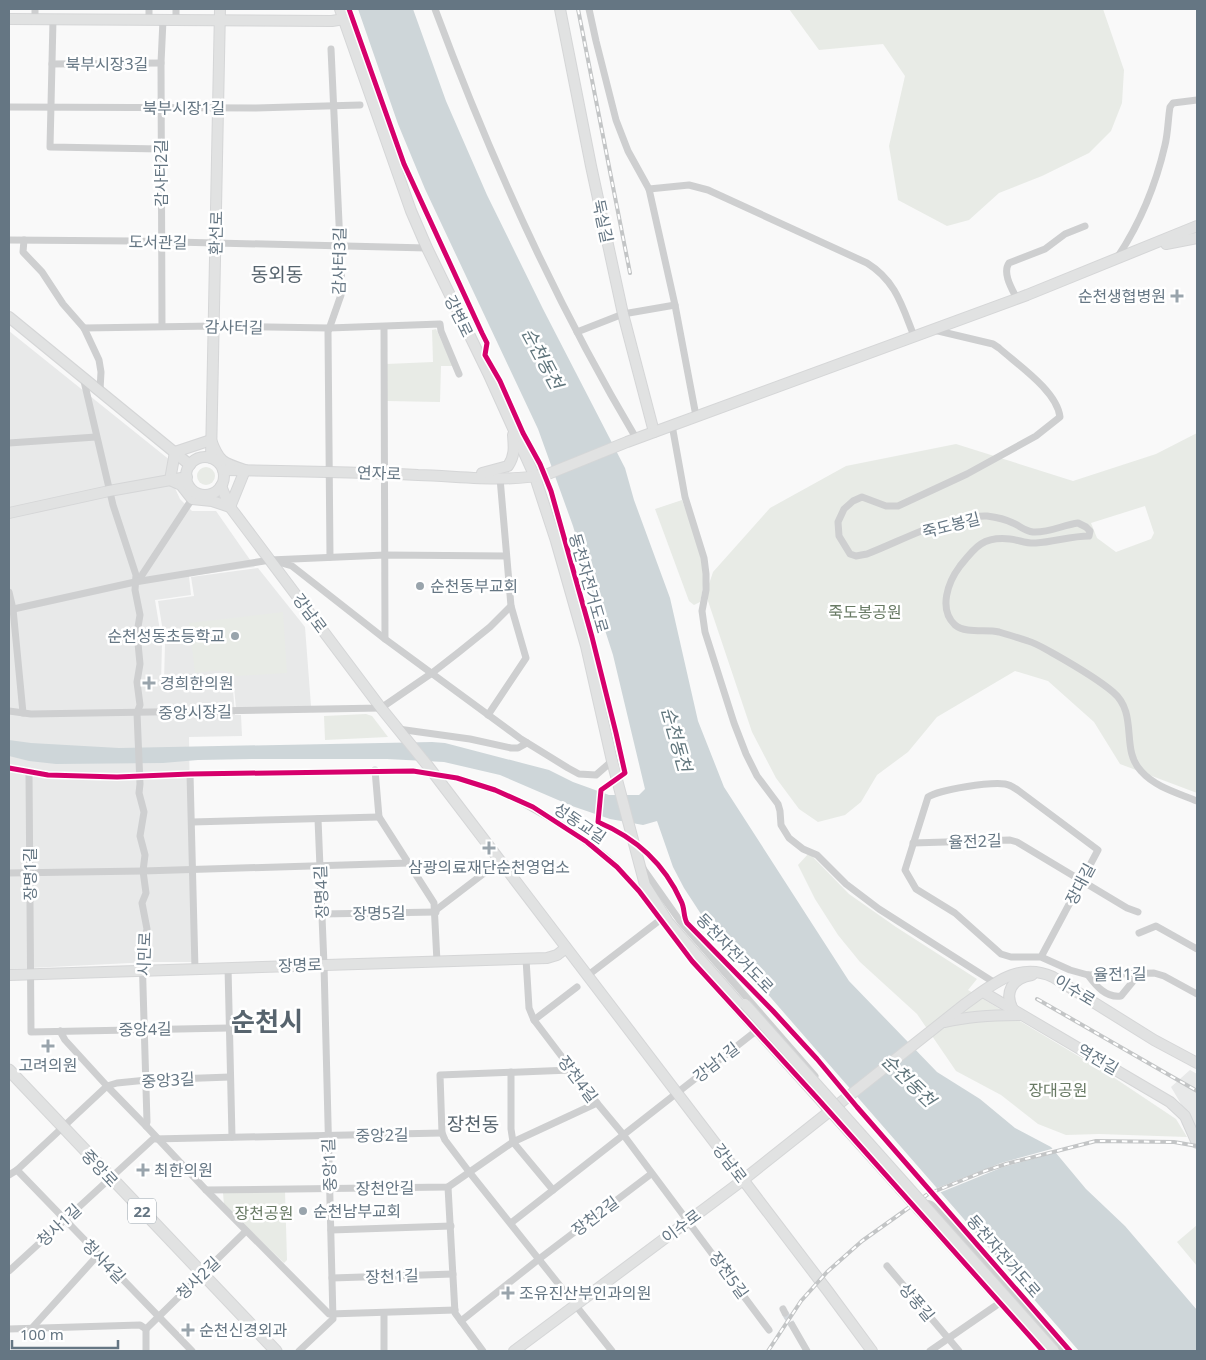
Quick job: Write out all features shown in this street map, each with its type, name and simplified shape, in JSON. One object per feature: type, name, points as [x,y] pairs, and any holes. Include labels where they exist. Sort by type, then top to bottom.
[{"type":"main road","name":"환선로","points":[[211,458],[220,9]]},
{"type":"main road","name":"둑실길","points":[[560,9],[623,314],[654,432]]},
{"type":"main road","points":[[9,19],[35,14],[53,20],[332,22],[342,14]]},
{"type":"main road","name":"강변로","points":[[342,14],[411,211],[535,477],[579,620],[613,765],[640,864]]},
{"type":"main road","points":[[1146,248],[1197,226]]},
{"type":"main road","points":[[1146,248],[1197,238]]},
{"type":"main road","name":"연자로","points":[[223,470],[384,473],[500,478],[535,477],[1016,299],[1146,248]]},
{"type":"main road","points":[[9,316],[190,464]]},
{"type":"main road","points":[[466,476],[508,466],[514,451],[512,426]]},
{"type":"main road","points":[[170,480],[181,485],[195,496],[230,507],[245,470],[231,466],[217,456],[211,440],[175,452]]},
{"type":"main road","points":[[170,480],[175,452]]},
{"type":"main road","points":[[200,458],[216,460],[223,470],[224,476],[221,486],[210,493],[195,496],[187,477],[190,464],[200,458]]},
{"type":"main road","points":[[9,513],[109,491],[187,477]]},
{"type":"main road","name":"강남로","points":[[221,486],[230,507],[381,708],[431,770],[872,1351]]},
{"type":"main road","points":[[640,864],[645,884],[652,898],[677,934],[744,1005],[1054,1351]]},
{"type":"main road","points":[[640,864],[653,889],[675,922],[744,1005],[1050,1351]]},
{"type":"main road","name":"장명로","points":[[9,975],[547,958],[557,955],[566,948]]},
{"type":"main road","name":"이수로","points":[[514,1351],[743,1180],[942,1023],[995,983],[1012,974],[1038,971],[1053,977],[1154,1040],[1197,1063]]},
{"type":"main road","points":[[1019,1014],[1009,1002],[1010,989],[1022,978],[1033,975],[1053,977]]},
{"type":"main road","name":"역전길","points":[[983,992],[1170,1102],[1185,1116],[1197,1143]]},
{"type":"main road","points":[[942,1023],[966,1017],[1019,1014]]},
{"type":"main road","name":"중앙로","points":[[9,1070],[276,1351]]},
{"type":"street","points":[[149,9],[149,20]]},
{"type":"street","points":[[176,9],[176,20]]},
{"type":"street","points":[[435,9],[497,164],[548,274],[631,440]]},
{"type":"street","points":[[589,9],[616,120],[628,151],[650,189],[696,416]]},
{"type":"street","name":"북부시장3길","points":[[53,20],[50,147],[161,149]]},
{"type":"street","name":"감사터2길","points":[[162,326],[161,63],[163,20]]},
{"type":"street","name":"감사터3길","points":[[330,557],[328,472],[329,328],[341,295],[331,49]]},
{"type":"street","name":"북부시장3길","points":[[52,64],[161,63]]},
{"type":"street","points":[[1115,260],[1129,240],[1161,163],[1166,142],[1170,107],[1173,103],[1197,100]]},
{"type":"street","name":"북부시장1길","points":[[9,107],[217,108],[360,105]]},
{"type":"street","points":[[650,189],[689,185],[708,190],[867,263],[884,275],[892,285],[914,336]]},
{"type":"street","points":[[1016,299],[1006,270],[1009,263],[1045,249],[1065,234],[1085,226]]},
{"type":"street","name":"도서관길","points":[[9,240],[427,248]]},
{"type":"street","points":[[24,240],[23,252],[42,272],[62,304],[84,328],[100,360],[100,390]]},
{"type":"street","points":[[577,332],[623,314],[675,305]]},
{"type":"street","name":"감사터길","points":[[84,328],[162,326],[329,328],[440,324],[441,331],[459,374]]},
{"type":"street","points":[[384,327],[385,638]]},
{"type":"street","name":"죽도봉길","points":[[933,329],[993,344],[999,348],[1048,392],[1059,409],[1060,417],[1036,436],[967,474],[898,506],[886,506],[862,497],[853,501],[844,509],[838,522],[839,536],[845,548],[850,554],[856,556],[867,554],[928,528],[958,520],[986,516],[1000,518],[1012,522],[1025,530],[1034,532],[1078,523],[1086,527],[1090,531],[1088,536],[1034,543],[1009,539],[983,542],[974,548],[950,581],[946,602],[947,613],[952,622],[958,627],[999,632],[1030,641],[1071,663],[1114,692],[1123,704],[1129,722],[1131,752],[1142,773],[1158,785],[1197,801]]},
{"type":"street","name":"시민로","points":[[83,377],[109,491],[136,575],[135,590],[140,620],[137,633],[140,664],[137,682],[140,705],[137,712],[140,773],[139,794],[144,812],[140,836],[145,853],[143,871],[146,893],[142,903],[142,911],[147,929],[142,953],[146,1030],[146,1126]]},
{"type":"street","points":[[672,425],[685,498],[704,558],[706,590],[702,612],[705,632],[743,746],[757,776],[778,804],[781,825],[790,838],[803,849],[816,855],[846,884],[879,909],[995,983]]},
{"type":"street","points":[[9,444],[96,437]]},
{"type":"street","points":[[488,715],[526,658],[511,606],[500,478]]},
{"type":"street","points":[[136,582],[195,496]]},
{"type":"street","points":[[11,609],[136,582],[270,560],[385,555],[506,556]]},
{"type":"street","points":[[270,560],[292,566],[385,638],[527,743],[579,774],[596,775],[613,765]]},
{"type":"street","points":[[9,592],[23,713]]},
{"type":"street","points":[[381,708],[432,673],[490,627],[511,606]]},
{"type":"street","name":"중앙시장길","points":[[9,711],[23,713],[381,708]]},
{"type":"street","points":[[398,729],[470,738],[512,748],[518,748],[527,743]]},
{"type":"street","name":"성동교길","points":[[9,768],[48,776],[140,773],[190,774],[431,770],[495,790],[532,807],[567,828],[617,867],[660,920]]},
{"type":"street","points":[[375,770],[379,817],[432,897],[436,911],[437,962]]},
{"type":"street","name":"장명1길","points":[[29,773],[30,974]]},
{"type":"street","points":[[190,774],[194,869],[195,969]]},
{"type":"street","name":"장대길","points":[[991,784],[1006,784],[1020,791],[1098,850],[1041,957],[1011,957],[1001,954],[955,913],[916,889],[905,870],[912,843],[928,797],[934,793],[991,784]]},
{"type":"street","points":[[192,822],[379,817]]},
{"type":"street","name":"장명4길","points":[[318,818],[324,965]]},
{"type":"street","name":"율전2길","points":[[912,843],[1010,840],[1138,912]]},
{"type":"street","points":[[436,911],[500,861]]},
{"type":"street","points":[[9,873],[409,863]]},
{"type":"street","points":[[640,864],[680,920],[842,1100],[911,1184],[903,1190],[899,1190]]},
{"type":"street","name":"장명5길","points":[[322,914],[436,911]]},
{"type":"street","points":[[660,920],[677,934]]},
{"type":"street","points":[[587,976],[660,920]]},
{"type":"street","points":[[660,920],[692,960],[1043,1351]]},
{"type":"street","points":[[1139,934],[1156,926],[1197,949]]},
{"type":"street","name":"율전1길","points":[[1041,957],[1070,970],[1088,975],[1150,972],[1159,974],[1197,994]]},
{"type":"street","name":"장천4길","points":[[526,959],[529,1008],[534,1020],[688,1221]]},
{"type":"street","name":"중앙1길","points":[[324,965],[333,1314]]},
{"type":"street","points":[[228,967],[232,1137]]},
{"type":"street","name":"중앙4길","points":[[30,974],[31,1032],[229,1028]]},
{"type":"street","points":[[1088,975],[1100,990],[1114,997],[1121,996],[1139,974]]},
{"type":"street","points":[[534,1020],[576,987]]},
{"type":"street","points":[[9,1174],[17,1170],[107,1086],[65,1040],[60,1031]]},
{"type":"street","name":"강남1길","points":[[677,1093],[756,1031]]},
{"type":"street","points":[[571,1070],[440,1075],[442,1133],[445,1140],[470,1173],[612,1351]]},
{"type":"street","points":[[511,1072],[511,1129],[514,1142],[553,1190]]},
{"type":"street","name":"중앙3길","points":[[146,1126],[107,1086],[146,1080],[230,1077]]},
{"type":"street","points":[[510,1224],[677,1093]]},
{"type":"street","points":[[483,1351],[455,1310],[448,1187],[514,1142],[597,1103]]},
{"type":"street","points":[[146,1126],[206,1190],[329,1314],[455,1310]]},
{"type":"street","name":"중앙2길","points":[[156,1138],[442,1133]]},
{"type":"street","points":[[110,1178],[149,1141],[156,1138]]},
{"type":"street","name":"청사4길","points":[[17,1170],[192,1351]]},
{"type":"street","name":"장천2길","points":[[539,1259],[651,1174]]},
{"type":"street","name":"청사1길","points":[[9,1271],[110,1178]]},
{"type":"street","name":"장천안길","points":[[206,1190],[448,1187]]},
{"type":"street","points":[[917,1211],[918,1207],[930,1203],[1063,1351]]},
{"type":"street","name":"장천5길","points":[[688,1221],[768,1330]]},
{"type":"street","points":[[331,1230],[450,1226]]},
{"type":"street","name":"청사2길","points":[[146,1329],[157,1316],[246,1231]]},
{"type":"street","points":[[32,1328],[98,1255]]},
{"type":"street","points":[[461,1321],[539,1259]]},
{"type":"street","name":"상풍길","points":[[886,1266],[959,1351]]},
{"type":"street","name":"장천1길","points":[[332,1278],[453,1274]]},
{"type":"street","points":[[930,1351],[1012,1294]]},
{"type":"street","points":[[384,1313],[384,1351]]},
{"type":"street","points":[[299,1351],[333,1319],[333,1314]]},
{"type":"street","points":[[9,1329],[140,1325],[146,1329],[146,1351]]},
{"type":"street","points":[[792,1325],[807,1351]]},
{"type":"shaded area","points":[[9,331],[171,461],[174,486],[180,499],[192,511],[216,511],[255,567],[189,576],[191,595],[155,600],[162,643],[161,684],[187,682],[226,675],[232,677],[235,715],[241,715],[242,736],[189,737],[192,962],[151,962],[9,969]]},
{"type":"shaded area","name":"순천성동초등학교","points":[[258,568],[305,627],[311,706],[236,709],[233,676],[227,673],[164,681],[165,644],[158,601],[194,596],[191,577]]},
{"type":"shaded area","points":[[1190,1070],[1197,1074],[1197,1131],[1171,1087]]},
{"type":"green space","points":[[789,9],[1103,9],[1124,70],[1122,103],[1111,131],[1089,153],[1042,176],[999,193],[969,220],[947,226],[898,200],[889,146],[905,76],[883,44],[819,50]]},
{"type":"green space","points":[[436,329],[453,366],[441,366],[440,402],[387,401],[386,364],[433,362],[432,330]]},
{"type":"green space","name":"죽도봉공원","points":[[1197,433],[1197,793],[1120,764],[1094,722],[1048,681],[1015,671],[937,717],[908,752],[877,775],[861,802],[845,815],[818,822],[799,809],[776,778],[752,732],[708,601],[708,587],[713,572],[770,508],[846,466],[956,444],[1073,481],[1156,454]],"holes":[[[1145,506],[1154,533],[1151,539],[1116,552],[1097,538],[1091,523]]]},
{"type":"green space","points":[[202,467],[210,467],[215,472],[213,483],[202,485],[197,480],[197,472]]},
{"type":"green space","points":[[682,500],[696,537],[702,563],[703,589],[700,602],[694,605],[689,601],[655,509]]},
{"type":"green space","points":[[283,612],[287,673],[236,676],[222,671],[195,673],[189,623]]},
{"type":"green space","points":[[366,714],[372,716],[388,737],[325,740],[324,716]]},
{"type":"green space","name":"장대공원","points":[[809,853],[849,894],[977,979],[968,990],[1110,1075],[1176,1119],[1187,1137],[1099,1134],[1066,1135],[1038,1124],[1001,1095],[956,1071],[917,1014],[860,962],[838,935],[815,899],[798,865]]},
{"type":"green space","name":"장천공원","points":[[285,1191],[287,1260],[284,1263],[224,1205],[223,1193]]},
{"type":"green space","points":[[1197,1225],[1197,1266],[1177,1242]]},
{"type":"water","name":"순천동천","points":[[358,9],[413,9],[446,101],[487,195],[625,468],[634,500],[670,598],[698,721],[724,787],[849,981],[937,1072],[980,1099],[1015,1128],[1051,1147],[1086,1189],[1125,1226],[1197,1310],[1197,1351],[1079,1351],[710,928],[673,867],[657,821],[643,825],[610,819],[572,806],[500,775],[444,762],[387,759],[252,759],[163,763],[56,764],[29,761],[9,756],[9,740],[119,748],[432,742],[445,743],[549,770],[573,782],[609,795],[639,795],[645,789],[613,655],[573,526],[538,429],[425,189],[398,124]]},
{"type":"pier","points":[[1055,1148],[1058,1152],[1003,1167],[939,1193],[935,1189],[1001,1163]]},
{"type":"tunnel","points":[[785,1313],[792,1325]]},
{"type":"railway","points":[[578,9],[630,273]]},
{"type":"railway","points":[[1037,999],[1197,1091]]},
{"type":"railway","points":[[768,1351],[801,1301],[827,1272],[862,1241],[928,1194],[1006,1164],[1096,1141],[1174,1142],[1197,1146]]},
{"type":"cycle path","name":"동천자전거도로","points":[[349,9],[404,164],[487,343],[485,355],[500,381],[551,491],[592,637],[625,773],[601,790],[598,822],[625,836],[647,853],[657,864],[674,887],[683,906],[687,923],[817,1059],[1070,1351]]},
{"type":"cycle path","points":[[9,768],[48,775],[117,777],[190,774],[413,771],[457,778],[495,790],[533,807],[587,842],[617,867],[639,891],[692,961],[1043,1351]]},
{"type":"place","name":"순천생협병원","points":[[1177,296]]},
{"type":"place","name":"순천동부교회","points":[[420,586]]},
{"type":"place","name":"순천성동초등학교","points":[[235,636]]},
{"type":"place","name":"경희한의원","points":[[149,683]]},
{"type":"place","name":"삼광의료재단순천영업소","points":[[489,848]]},
{"type":"place","name":"고려의원","points":[[48,1046]]},
{"type":"place","name":"최한의원","points":[[143,1170]]},
{"type":"place","name":"순천남부교회","points":[[303,1211]]},
{"type":"place","name":"조유진산부인과의원","points":[[508,1293]]},
{"type":"place","name":"순천신경외과","points":[[188,1330]]},
{"type":"district","name":"동외동","points":[[277,274]]},
{"type":"district","name":"순천시","points":[[267,1021]]},
{"type":"district","name":"장천동","points":[[473,1124]]}]
